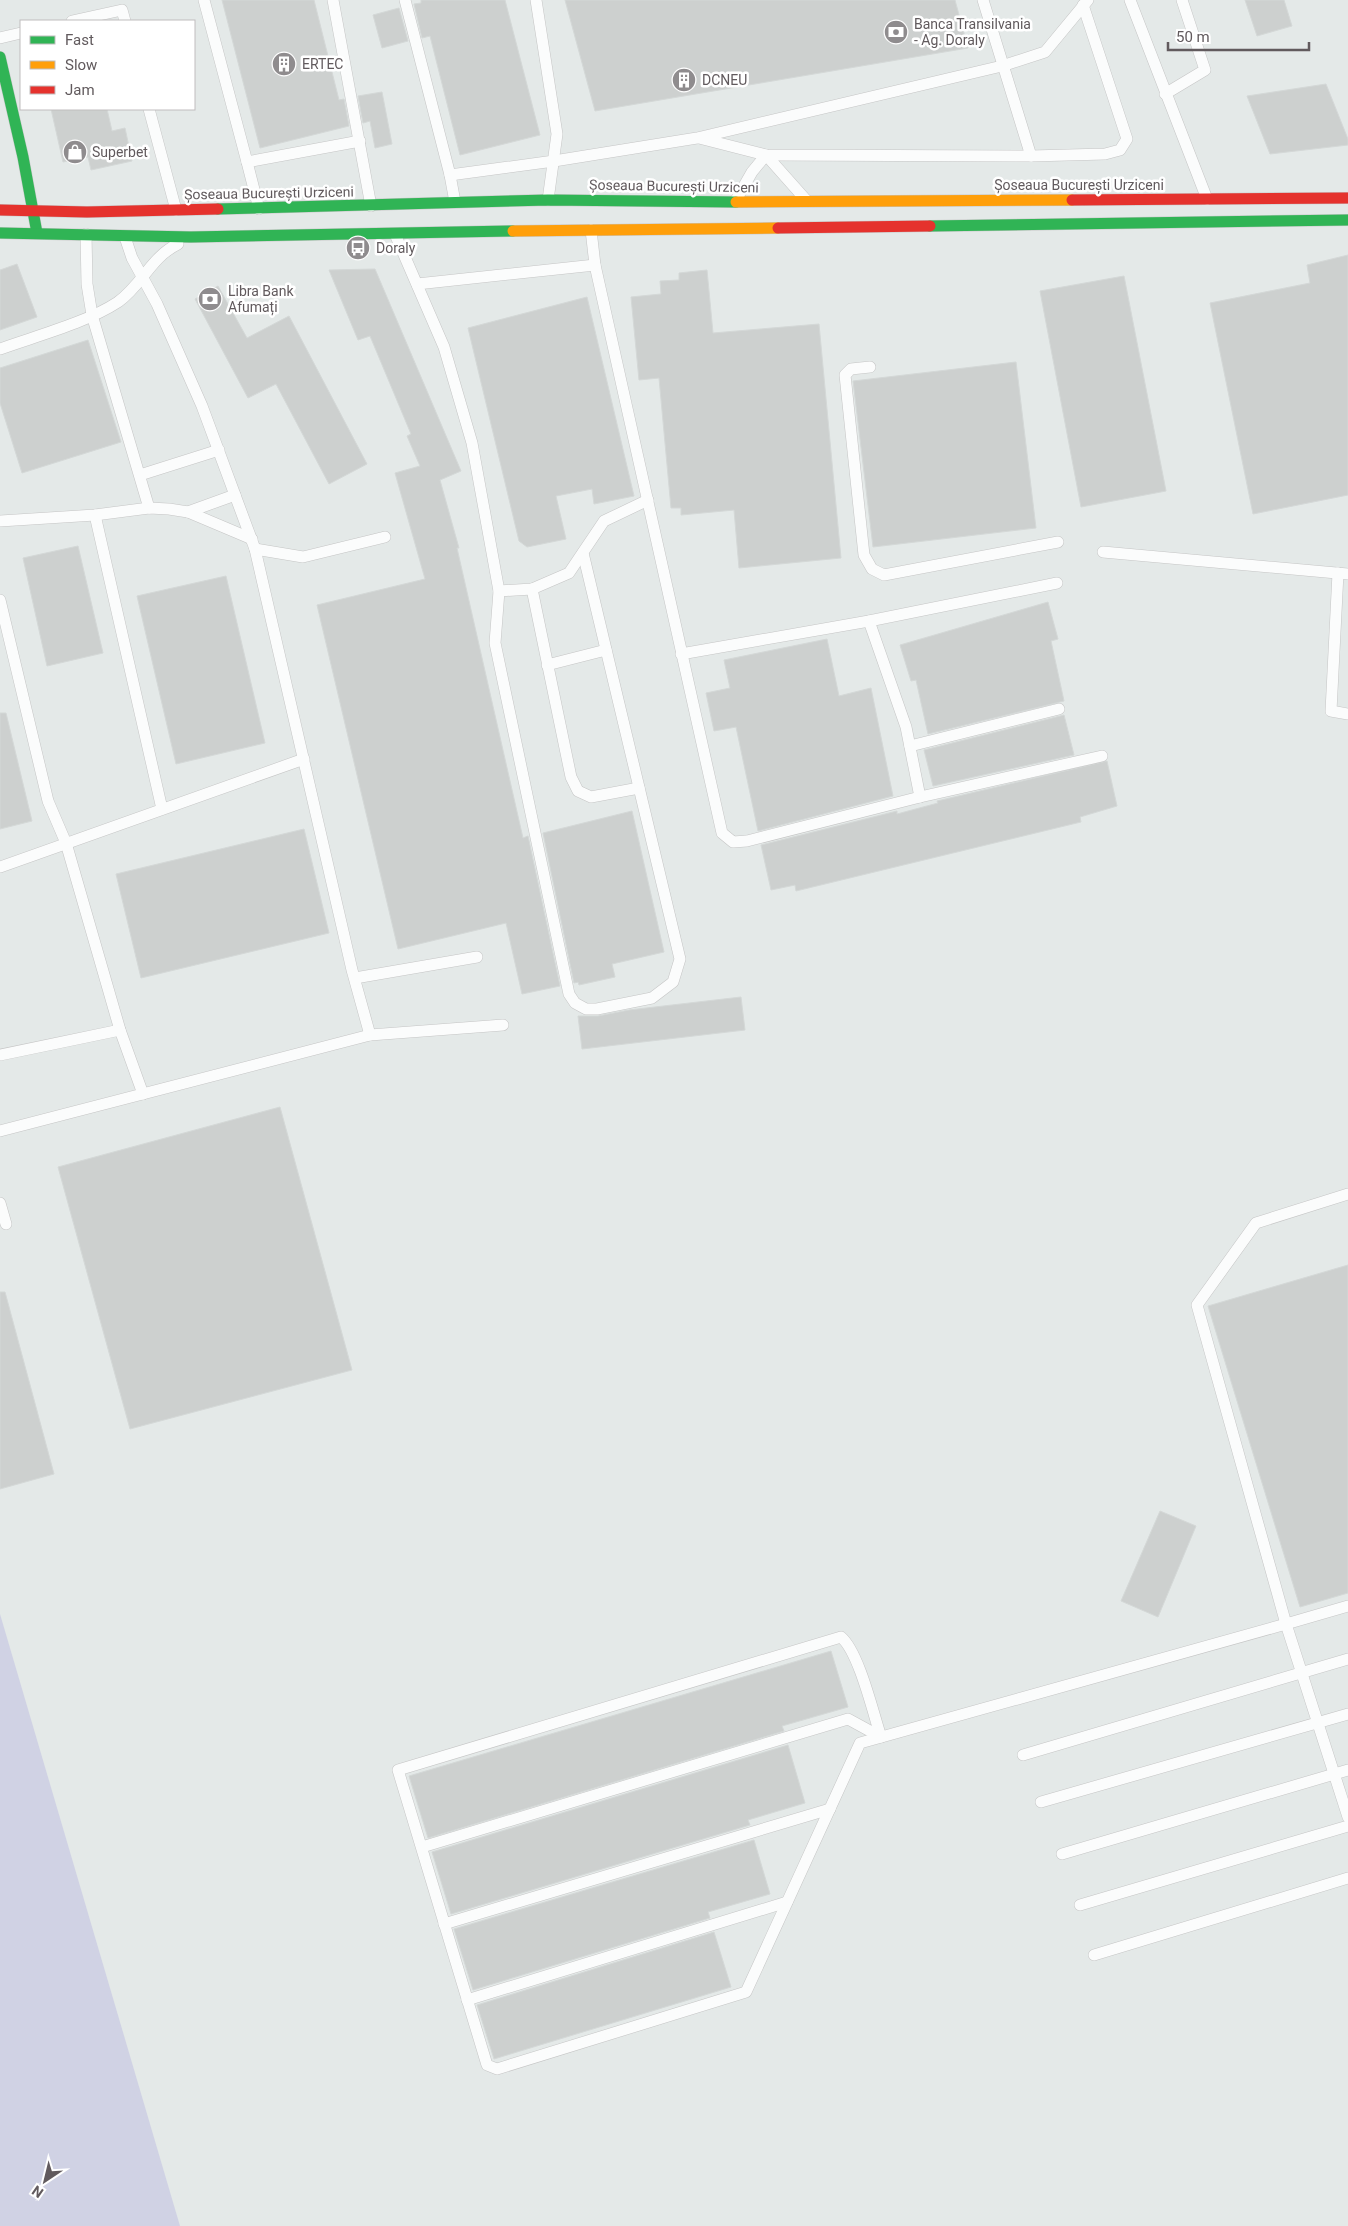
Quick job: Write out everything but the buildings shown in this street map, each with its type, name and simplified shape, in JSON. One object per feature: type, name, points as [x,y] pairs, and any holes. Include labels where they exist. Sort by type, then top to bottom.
[{"type":"main road","points":[[0,58],[23,156],[37,233]]},
{"type":"main road","name":"Șoseaua București Urziceni","points":[[0,210],[87,212],[258,209],[548,200],[735,202],[1348,198]]},
{"type":"main road","points":[[0,233],[190,237],[1348,220]]},
{"type":"lane","points":[[204,0],[258,209]]},
{"type":"lane","points":[[333,0],[371,206]]},
{"type":"lane","points":[[405,0],[450,175],[455,202]]},
{"type":"lane","points":[[536,0],[557,134],[548,200]]},
{"type":"lane","points":[[982,0],[1032,156]]},
{"type":"lane","points":[[1130,0],[1207,200]]},
{"type":"lane","points":[[1165,94],[1205,70],[1182,0]]},
{"type":"lane","points":[[450,175],[554,161],[697,138],[1002,66],[1045,52],[1085,2]]},
{"type":"lane","points":[[697,138],[766,155],[1032,156],[1105,154],[1120,150],[1127,139],[1085,2]]},
{"type":"lane","points":[[77,20],[122,10],[125,20]]},
{"type":"lane","points":[[0,38],[20,33]]},
{"type":"lane","points":[[149,110],[176,210]]},
{"type":"lane","points":[[247,162],[360,142]]},
{"type":"lane","points":[[766,155],[807,201]]},
{"type":"lane","points":[[735,202],[752,172],[766,155]]},
{"type":"lane","points":[[117,211],[124,236],[142,278],[195,389],[254,544],[370,1035]]},
{"type":"lane","points":[[87,212],[86,284],[92,315],[150,508]]},
{"type":"lane","points":[[591,230],[595,265],[722,833],[733,842],[747,841],[920,797],[1102,756]]},
{"type":"lane","points":[[395,234],[444,347],[472,443],[499,591],[495,643],[569,994],[576,1003],[586,1009],[597,1009],[652,998],[673,982],[678,971],[680,959],[583,553]]},
{"type":"lane","points":[[0,350],[92,315],[117,302],[133,290],[159,255],[190,237]]},
{"type":"lane","points":[[417,284],[595,265]]},
{"type":"lane","points":[[870,367],[851,369],[845,375],[864,555],[872,569],[884,575],[1058,542]]},
{"type":"lane","points":[[140,475],[219,450]]},
{"type":"lane","points":[[188,512],[235,495]]},
{"type":"lane","points":[[499,591],[532,589],[569,573],[604,521],[648,500]]},
{"type":"lane","points":[[0,521],[96,515],[150,508],[188,512],[254,544],[303,557],[385,537]]},
{"type":"lane","points":[[96,515],[162,809]]},
{"type":"lane","points":[[1103,552],[1343,573],[1331,711],[1348,714]]},
{"type":"lane","points":[[681,654],[869,621],[1057,583]]},
{"type":"lane","points":[[532,589],[571,777],[578,791],[591,797],[639,788]]},
{"type":"lane","points":[[0,600],[48,801],[66,844],[120,1030],[143,1094]]},
{"type":"lane","points":[[869,621],[906,727],[920,797]]},
{"type":"lane","points":[[548,665],[606,650]]},
{"type":"lane","points":[[910,746],[1059,709]]},
{"type":"lane","points":[[0,867],[304,759]]},
{"type":"lane","points":[[355,978],[477,957]]},
{"type":"lane","points":[[0,1131],[370,1035],[503,1025]]},
{"type":"lane","points":[[0,1056],[120,1030]]},
{"type":"lane","points":[[1348,1194],[1256,1223],[1196,1305],[1286,1624],[1348,1817]]},
{"type":"lane","points":[[0,1203],[6,1224]]},
{"type":"lane","points":[[881,1737],[848,1642],[841,1637],[398,1770],[487,2065],[497,2069],[746,1992],[860,1743],[1348,1606]]},
{"type":"lane","points":[[1023,1754],[1348,1659]]},
{"type":"lane","points":[[1042,1802],[1348,1714]]},
{"type":"lane","points":[[422,1847],[848,1719],[881,1737]]},
{"type":"lane","points":[[1062,1854],[1348,1770]]},
{"type":"lane","points":[[444,1924],[830,1809]]},
{"type":"lane","points":[[1080,1905],[1348,1826]]},
{"type":"lane","points":[[1094,1955],[1348,1878]]},
{"type":"lane","points":[[467,2000],[787,1902]]},
{"type":"shaded area","points":[[0,1614],[180,2226],[0,2226]]},
{"type":"traffic: fast","points":[[0,57],[23,157],[37,233]]},
{"type":"traffic: fast","points":[[218,209],[548,200],[736,202]]},
{"type":"traffic: fast","points":[[930,226],[1348,220]]},
{"type":"traffic: fast","points":[[0,233],[191,237],[513,231]]},
{"type":"traffic: slow","points":[[736,202],[1072,200]]},
{"type":"traffic: slow","points":[[513,231],[778,228]]},
{"type":"traffic: jam","points":[[1072,200],[1348,198]]},
{"type":"traffic: jam","points":[[0,210],[87,212],[218,209]]},
{"type":"traffic: jam","points":[[778,228],[930,226]]},
{"type":"place","name":"Banca Transilvania - Ag. Doraly","points":[[896,32]]},
{"type":"place","name":"ERTEC","points":[[284,64]]},
{"type":"place","name":"DCNEU","points":[[684,80]]},
{"type":"place","name":"Superbet","points":[[75,152]]},
{"type":"place","name":"Doraly","points":[[358,248]]},
{"type":"place","name":"Libra Bank Afumați","points":[[210,299]]}]
